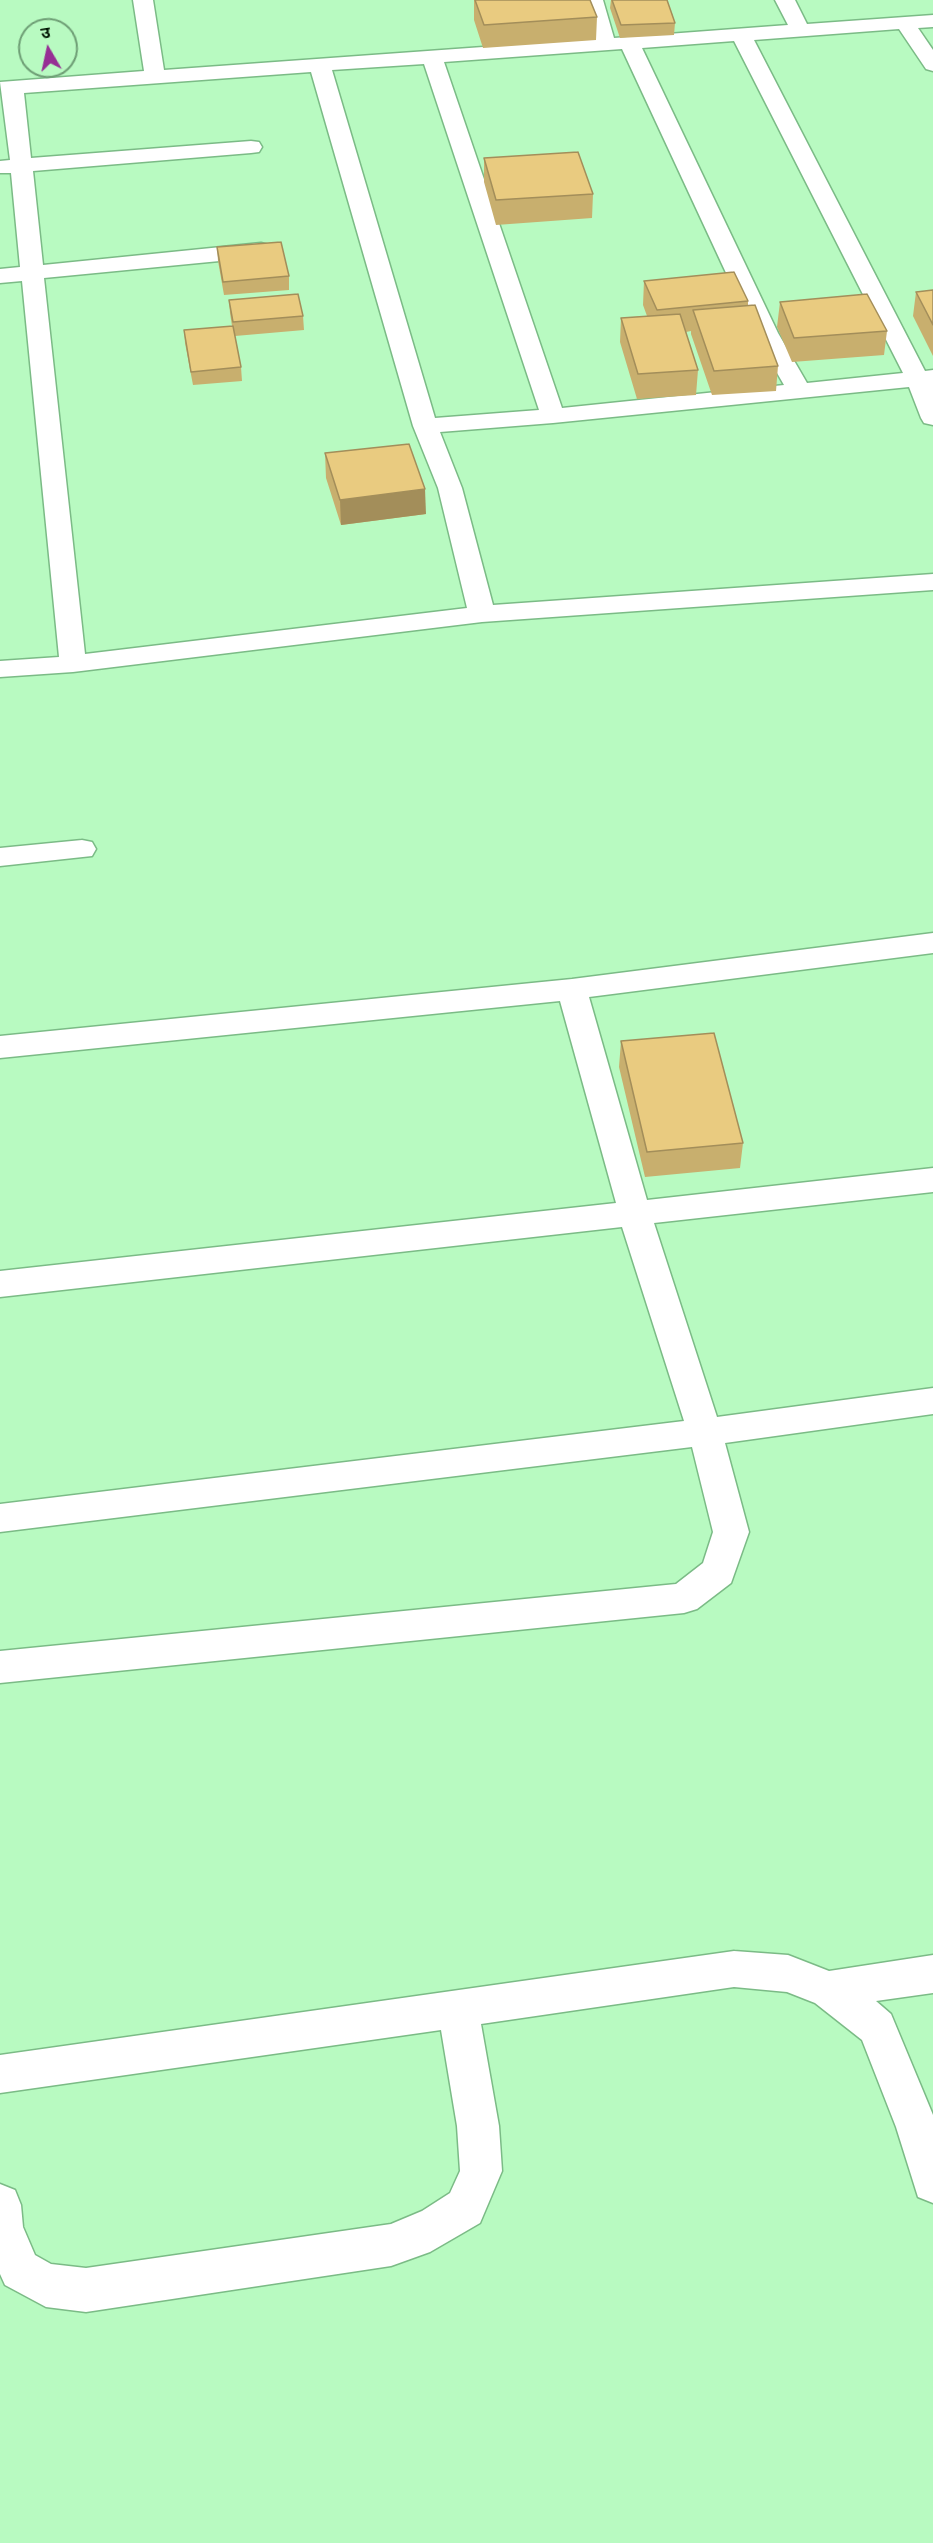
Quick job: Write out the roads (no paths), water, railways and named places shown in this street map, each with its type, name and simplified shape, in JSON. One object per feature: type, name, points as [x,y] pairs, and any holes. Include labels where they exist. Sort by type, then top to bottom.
[{"type":"street","points":[[143,0],[155,77]]},
{"type":"street","points":[[594,0],[606,45]]},
{"type":"street","points":[[785,0],[801,31]]},
{"type":"street","points":[[73,664],[33,274],[10,166],[7,88],[933,21]]},
{"type":"street","points":[[905,23],[933,65]]},
{"type":"street","points":[[741,35],[925,378],[933,418]]},
{"type":"street","points":[[629,43],[766,333],[800,392]]},
{"type":"street","points":[[432,57],[553,416]]},
{"type":"street","points":[[320,66],[425,426],[450,488],[482,614]]},
{"type":"street","points":[[10,166],[251,147]]},
{"type":"street","points":[[0,276],[262,250]]},
{"type":"street","points":[[425,426],[553,416],[925,378]]},
{"type":"street","points":[[0,669],[73,664],[482,614],[933,582]]},
{"type":"street","points":[[0,857],[82,849]]},
{"type":"street","points":[[0,1047],[572,989],[933,943]]},
{"type":"street","points":[[0,1667],[684,1598],[718,1572],[731,1532],[705,1432],[635,1215],[572,989]]},
{"type":"street","points":[[0,1284],[933,1180]]},
{"type":"street","points":[[0,1518],[705,1432],[933,1401]]},
{"type":"street","points":[[0,2074],[734,1970],[788,1974],[829,1990],[877,2026],[917,2127],[933,2182]]},
{"type":"street","points":[[829,1990],[933,1974]]},
{"type":"street","points":[[0,2205],[2,2228],[20,2270],[46,2285],[86,2290],[391,2245],[415,2237],[465,2208],[481,2171],[478,2126],[458,2010]]}]
